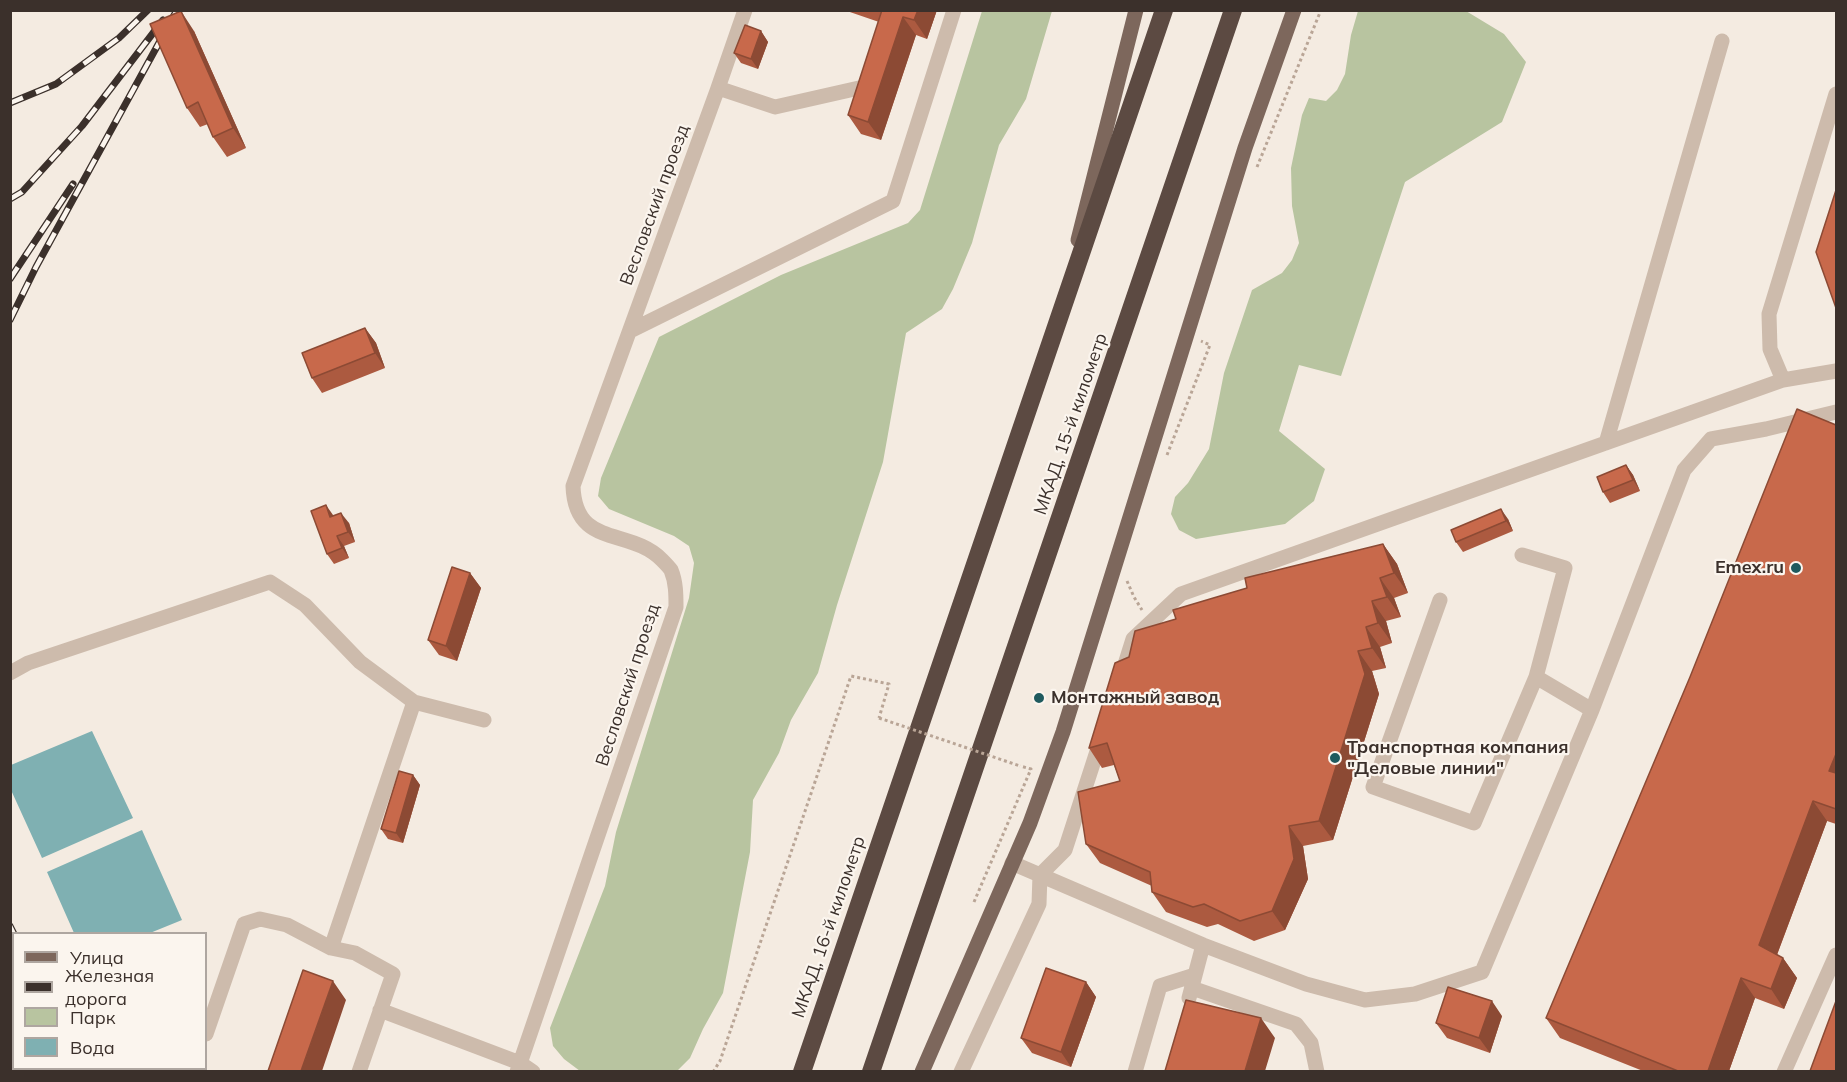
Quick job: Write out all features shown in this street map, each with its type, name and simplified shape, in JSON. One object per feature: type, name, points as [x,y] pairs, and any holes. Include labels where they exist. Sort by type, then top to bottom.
[{"type":"highway","points":[[1054,335],[1164,10]]},
{"type":"highway","name":"МКАД, 15-й километр","points":[[871,1071],[1233,10]]},
{"type":"highway","name":"МКАД, 16-й километр","points":[[802,1071],[1054,335]]},
{"type":"main road","points":[[1054,335],[1136,10]]},
{"type":"main road","points":[[922,1071],[1030,823],[1063,732],[1245,148],[1294,10]]},
{"type":"street","name":"Весловский проезд","points":[[518,1067],[676,607],[676,589],[670,569],[654,552],[590,527],[579,516],[573,486],[746,10]]},
{"type":"street","points":[[630,331],[893,201],[954,10]]},
{"type":"street","points":[[1606,443],[1722,41]]},
{"type":"street","points":[[718,88],[775,107],[859,88]]},
{"type":"street","points":[[1783,380],[1770,349],[1769,314],[1836,94]]},
{"type":"street","points":[[1116,695],[1133,639],[1182,594],[1783,380],[1836,370]]},
{"type":"street","points":[[1012,863],[1203,945],[1306,984],[1365,1000],[1414,994],[1482,972],[1593,710],[1684,470],[1711,439],[1766,429],[1836,412]]},
{"type":"street","points":[[1440,600],[1373,787],[1474,823],[1536,677],[1565,568],[1522,555]]},
{"type":"street","points":[[10,673],[28,663],[270,582],[305,605],[360,662],[414,702],[484,720]]},
{"type":"street","points":[[1536,677],[1593,710]]},
{"type":"street","points":[[331,948],[414,702]]},
{"type":"street","points":[[961,1071],[1039,903],[1040,875],[1065,850],[1105,728]]},
{"type":"street","points":[[207,1031],[244,924],[260,919],[287,925],[331,948],[355,953],[393,974],[359,1071]]},
{"type":"street","points":[[1186,1009],[1203,945]]},
{"type":"street","points":[[1784,1071],[1836,955]]},
{"type":"street","points":[[1135,1071],[1160,986],[1194,981],[1296,1024],[1311,1043],[1317,1071]]},
{"type":"street","points":[[380,1010],[518,1067],[533,1071]]},
{"type":"path","points":[[1255,173],[1321,10]]},
{"type":"path","points":[[1164,464],[1210,345],[1199,340]]},
{"type":"path","points":[[1129,571],[1127,581],[1150,623]]},
{"type":"path","points":[[713,1071],[720,1061],[851,676],[889,684],[879,718],[1031,770],[974,902]]},
{"type":"green space","points":[[982,11],[1052,11],[1026,99],[999,145],[972,243],[953,289],[942,309],[906,333],[883,462],[837,605],[818,673],[791,720],[779,753],[753,800],[750,852],[723,993],[690,1058],[677,1071],[580,1071],[564,1059],[553,1046],[550,1028],[605,886],[616,832],[689,598],[694,563],[689,546],[674,536],[609,509],[598,496],[601,478],[659,337],[781,275],[908,223],[920,210]]},
{"type":"green space","points":[[1358,11],[1466,11],[1504,34],[1526,62],[1502,122],[1405,182],[1341,376],[1299,365],[1279,431],[1325,469],[1314,501],[1285,524],[1196,539],[1179,530],[1171,514],[1175,497],[1188,483],[1209,449],[1224,373],[1252,290],[1282,273],[1292,260],[1299,243],[1292,206],[1291,168],[1302,115],[1309,98],[1326,101],[1337,90],[1345,74],[1351,35]]},
{"type":"water","points":[[92,731],[133,818],[42,858],[11,790],[11,765]]},
{"type":"water","points":[[142,830],[182,920],[152,932],[74,932],[47,872]]},
{"type":"building","points":[[882,10],[918,10],[914,20],[903,17],[868,122],[848,115]]},
{"type":"building","points":[[181,11],[233,128],[213,137],[198,102],[187,108],[150,24]]},
{"type":"building","points":[[745,25],[761,31],[751,59],[734,53]]},
{"type":"building","points":[[1836,190],[1836,308],[1816,252]]},
{"type":"building","points":[[365,328],[375,353],[312,378],[302,353]]},
{"type":"building","points":[[1797,409],[1836,425],[1836,754],[1829,771],[1836,773],[1836,809],[1813,801],[1759,945],[1783,958],[1771,989],[1741,978],[1708,1071],[1678,1071],[1546,1018],[1690,677]]},
{"type":"building","points":[[1626,465],[1633,480],[1603,492],[1597,477]]},
{"type":"building","points":[[326,505],[330,517],[341,513],[348,532],[337,536],[342,548],[327,554],[311,511]]},
{"type":"building","points":[[1501,509],[1506,521],[1456,542],[1451,530]]},
{"type":"building","points":[[1383,544],[1394,573],[1380,578],[1387,597],[1372,601],[1378,623],[1366,627],[1372,648],[1358,651],[1365,674],[1319,821],[1289,826],[1294,859],[1272,911],[1240,921],[1204,904],[1193,907],[1152,892],[1150,872],[1086,844],[1078,792],[1120,781],[1107,743],[1089,748],[1115,663],[1129,657],[1135,631],[1176,619],[1173,610],[1247,588],[1245,578]]},
{"type":"building","points":[[452,567],[470,573],[446,646],[428,640]]},
{"type":"building","points":[[399,771],[413,775],[396,833],[381,829]]},
{"type":"building","points":[[1046,968],[1086,982],[1061,1052],[1021,1038]]},
{"type":"building","points":[[303,970],[333,981],[301,1071],[268,1071]]},
{"type":"building","points":[[1448,987],[1492,1001],[1479,1038],[1436,1023]]},
{"type":"building","points":[[12,994],[12,1070],[51,1071],[10,1071],[10,995]]},
{"type":"building","points":[[1186,1000],[1261,1018],[1245,1071],[1165,1071]]},
{"type":"building","points":[[1836,1001],[1836,1071],[1810,1071]]},
{"type":"railway","points":[[10,103],[56,84],[119,38],[148,10]]},
{"type":"railway","points":[[10,320],[36,267],[177,10]]},
{"type":"railway","points":[[10,199],[22,192],[82,126],[163,20]]},
{"type":"railway","points":[[10,279],[73,184]]},
{"type":"railway","points":[[10,926],[13,932]]},
{"type":"place","name":"Emex.ru","points":[[1796,568]]},
{"type":"place","name":"Монтажный завод","points":[[1039,698]]},
{"type":"place","name":"Транспортная компания \"Деловые линии\"","points":[[1335,758]]}]
